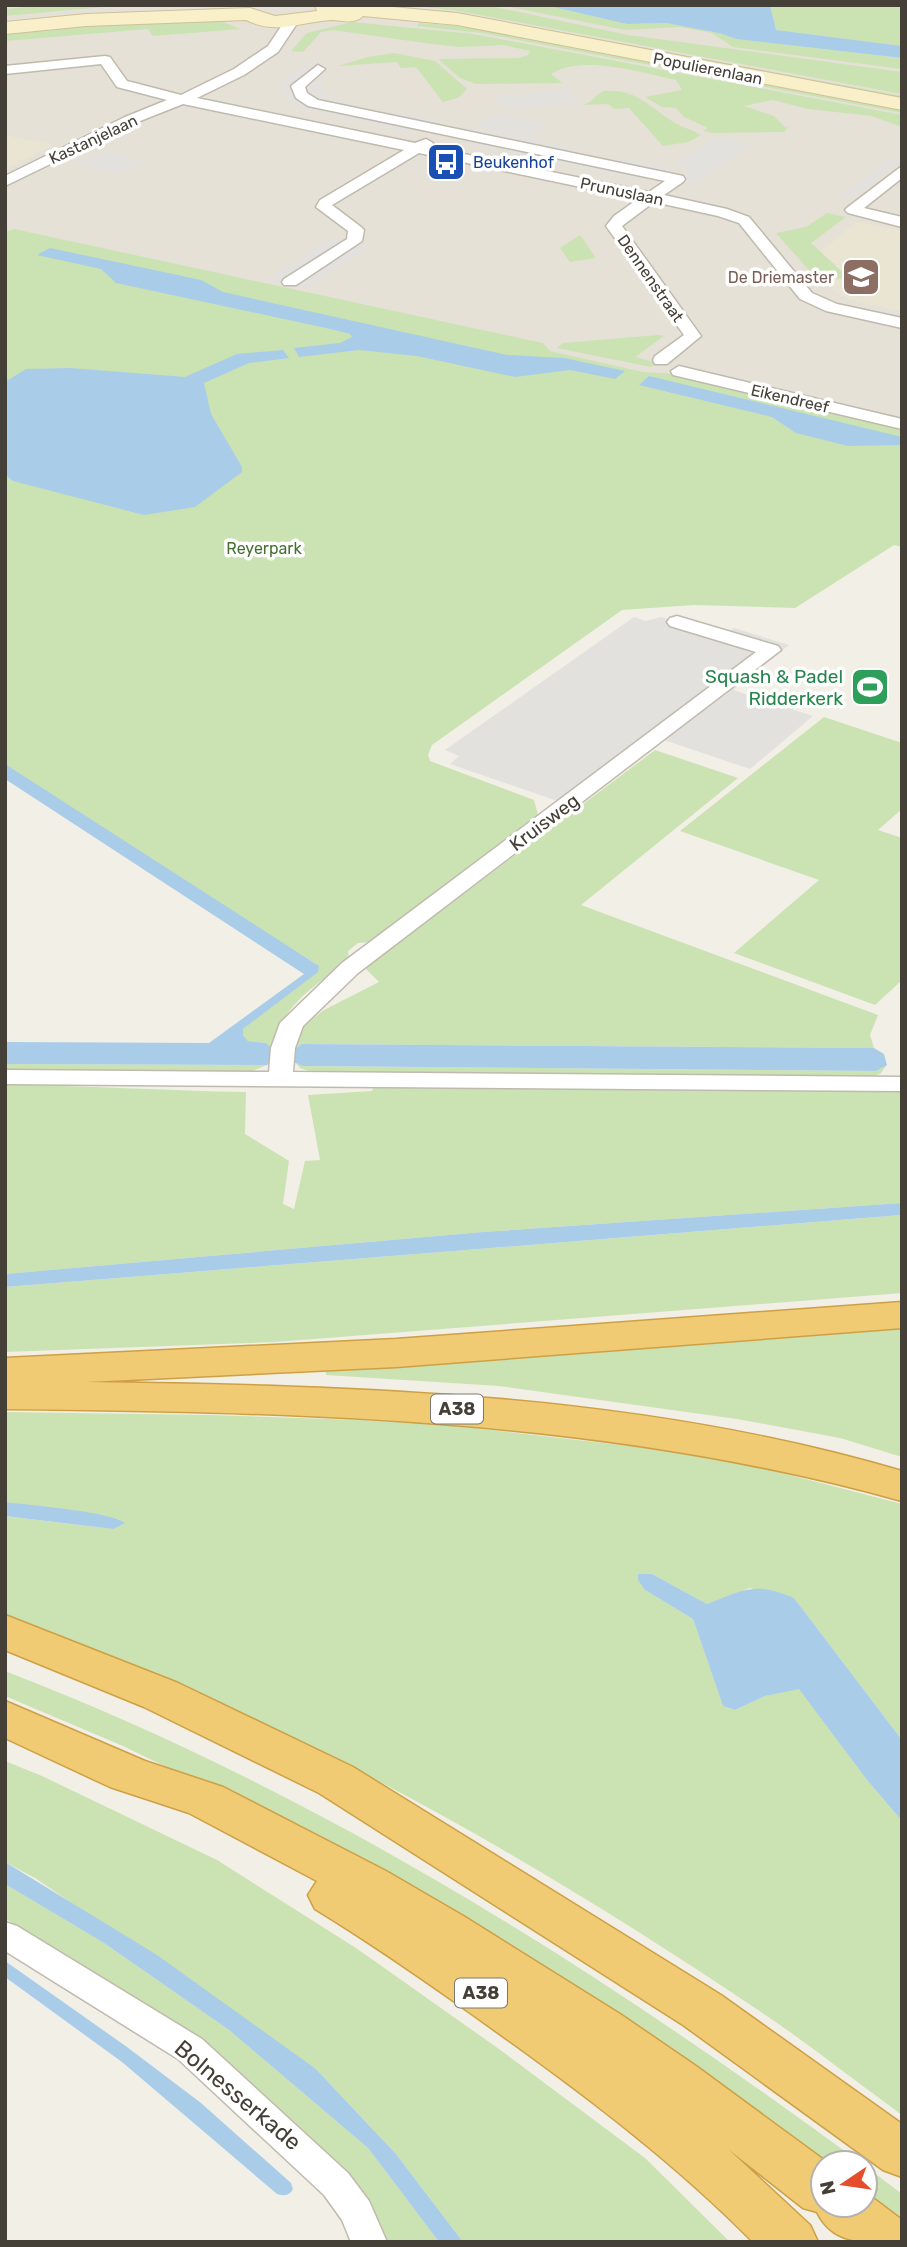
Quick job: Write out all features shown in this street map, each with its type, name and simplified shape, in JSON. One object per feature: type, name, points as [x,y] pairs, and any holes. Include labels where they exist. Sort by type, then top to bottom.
[{"type":"highway","points":[[5,1371],[396,1353],[902,1315]]},
{"type":"highway","name":"A38","points":[[5,1395],[211,1396],[402,1404],[569,1420],[738,1445],[863,1474],[902,1486]]},
{"type":"highway","points":[[5,1631],[160,1695],[336,1780],[702,2010],[902,2154]]},
{"type":"highway","name":"A38","points":[[5,1718],[146,1781],[203,1798],[394,1900],[546,1992],[746,2130],[809,2179]]},
{"type":"highway","name":"A38","points":[[146,1781],[218,1828],[394,1931],[603,2079],[759,2209],[790,2242]]},
{"type":"highway","points":[[859,2219],[888,2242]]},
{"type":"street","points":[[5,28],[250,9]]},
{"type":"street","name":"Populierenlaan","points":[[250,9],[270,21],[291,22],[322,9],[437,20],[514,31],[902,104]]},
{"type":"street","points":[[252,64],[270,21]]},
{"type":"street","name":"Kastanjelaan","points":[[5,182],[130,120],[208,89],[273,49],[291,22]]},
{"type":"street","name":"Kastanjelaan","points":[[5,69],[105,60],[122,84],[133,89],[182,99]]},
{"type":"street","points":[[318,69],[298,86],[301,95],[313,103],[678,179],[653,197]]},
{"type":"street","name":"Prunuslaan","points":[[182,99],[722,212],[744,220],[806,296],[832,308],[902,323]]},
{"type":"street","points":[[290,282],[354,241],[356,230],[332,215],[324,206],[325,203],[446,131]]},
{"type":"street","points":[[902,170],[878,186],[853,210],[902,222]]},
{"type":"street","name":"Dennenstraat","points":[[653,197],[619,219],[614,226],[693,337],[661,360]]},
{"type":"street","name":"Eikendreef","points":[[679,371],[902,424]]},
{"type":"street","name":"Kruisweg","points":[[282,1064],[292,1023],[350,968],[771,650],[677,622]]},
{"type":"street","points":[[5,1077],[282,1064],[902,1084]]},
{"type":"street","name":"Bolnesserkade","points":[[5,1935],[190,2049],[321,2168],[356,2213],[369,2242]]},
{"type":"shaded area","points":[[5,5],[902,5],[902,448],[5,244]]},
{"type":"shaded area","points":[[305,65],[327,69],[310,81],[322,82],[323,92],[331,98],[359,106],[354,109],[393,116],[401,113],[441,121],[428,127],[422,126],[411,133],[299,108],[286,101],[279,88],[285,76]]},
{"type":"shaded area","points":[[568,90],[580,103],[507,110],[500,101],[493,101],[490,97]]},
{"type":"shaded area","points":[[496,113],[549,124],[528,137],[475,126]]},
{"type":"shaded area","points":[[472,127],[574,148],[569,152],[615,162],[622,158],[672,168],[661,176],[651,174],[641,180],[457,142],[467,136],[461,134]]},
{"type":"shaded area","points":[[5,135],[52,145],[5,170]]},
{"type":"shaded area","points":[[714,138],[751,145],[692,185],[674,181],[691,169],[672,165]]},
{"type":"shaded area","points":[[108,151],[146,162],[115,175],[76,164]]},
{"type":"shaded area","points":[[893,157],[902,161],[851,199],[840,196]]},
{"type":"shaded area","name":"De Driemaster","points":[[857,222],[902,231],[902,311],[851,300],[835,292],[808,262]]},
{"type":"shaded area","points":[[330,239],[370,247],[307,288],[267,279]]},
{"type":"shaded area","points":[[634,617],[646,621],[661,617],[723,636],[734,628],[789,645],[733,690],[813,716],[750,769],[664,740],[575,807],[450,764],[459,756],[445,750]]},
{"type":"green space","points":[[49,5],[125,5],[5,16],[5,9]]},
{"type":"green space","points":[[404,5],[485,5],[628,35],[902,72],[902,94],[453,10]]},
{"type":"green space","points":[[500,5],[545,5],[627,24],[666,23],[719,33],[736,39],[902,58],[902,69],[733,47],[712,33],[680,27],[625,30]]},
{"type":"green space","points":[[770,5],[902,5],[902,46],[776,30]]},
{"type":"green space","points":[[443,10],[902,96],[902,101],[441,13]]},
{"type":"green space","points":[[217,19],[240,29],[153,36],[148,29],[5,41],[5,31],[116,20]]},
{"type":"green space","points":[[352,22],[473,34],[902,115],[902,127],[872,116],[808,109],[773,100],[744,106],[774,116],[786,128],[790,124],[784,132],[713,133],[703,131],[708,128],[684,117],[676,108],[662,107],[645,97],[682,90],[676,80],[595,65],[564,68],[551,74],[562,83],[476,84],[460,78],[438,59],[518,58],[528,55],[530,51],[503,45],[461,47],[333,30],[321,32],[303,52],[291,51],[307,33]]},
{"type":"green space","points":[[419,23],[473,27],[902,108],[902,113],[482,33],[417,26]]},
{"type":"green space","points":[[394,53],[435,61],[467,89],[458,98],[443,102],[416,67],[401,68],[397,62],[338,66]]},
{"type":"green space","points":[[604,91],[635,96],[675,123],[701,135],[688,142],[663,146],[629,108],[614,109],[608,104],[582,105]]},
{"type":"green space","points":[[827,213],[846,217],[811,243],[850,279],[816,278],[776,233],[806,227]]},
{"type":"green space","name":"Reyerpark","points":[[14,229],[543,343],[550,351],[643,372],[677,374],[902,427],[902,547],[894,545],[795,608],[694,605],[622,610],[432,745],[428,755],[430,761],[534,800],[538,815],[513,837],[370,942],[358,943],[348,951],[349,961],[312,988],[290,1010],[282,1022],[275,1051],[266,1043],[248,1041],[243,1035],[243,1029],[319,967],[5,770],[5,232]]},
{"type":"green space","points":[[580,235],[596,258],[570,262],[560,248]]},
{"type":"green space","points":[[664,336],[635,357],[657,363],[651,367],[557,348],[563,343]]},
{"type":"green space","points":[[824,717],[902,743],[902,809],[878,830],[902,838],[902,980],[875,1005],[734,953],[819,880],[680,831]]},
{"type":"green space","points":[[655,750],[738,778],[581,905],[878,1015],[870,1035],[874,1048],[302,1044],[293,1050],[299,1029],[324,1010],[379,982],[365,968]]},
{"type":"green space","points":[[294,1061],[302,1066],[876,1071],[887,1065],[880,1074],[870,1077],[314,1073],[300,1068]]},
{"type":"green space","points":[[5,1064],[267,1065],[250,1072],[5,1071]]},
{"type":"green space","points":[[5,1085],[246,1092],[245,1134],[289,1161],[283,1204],[294,1209],[305,1161],[320,1160],[308,1095],[372,1091],[373,1088],[902,1092],[902,1203],[483,1232],[5,1274]]},
{"type":"green space","points":[[902,1215],[902,1293],[275,1342],[5,1352],[5,1287]]},
{"type":"green space","points":[[902,1325],[902,1457],[840,1438],[737,1419],[499,1386],[326,1375],[326,1371]]},
{"type":"green space","points":[[5,1412],[420,1422],[717,1456],[902,1504],[902,1740],[794,1598],[750,1588],[707,1604],[652,1574],[645,1590],[693,1619],[723,1706],[735,1710],[765,1696],[799,1688],[867,1780],[902,1821],[902,2115],[761,2012],[672,1953],[581,1896],[396,1790],[301,1741],[204,1696],[105,1654],[5,1617],[5,1516],[113,1529],[121,1520],[5,1502]]},
{"type":"green space","points":[[5,1671],[120,1719],[233,1771],[342,1827],[555,1952],[760,2090],[842,2149],[809,2149],[809,2165],[263,1814],[123,1746],[5,1696]]},
{"type":"green space","points":[[5,1761],[217,1860],[356,1948],[499,2049],[645,2158],[730,2242],[463,2242],[396,2154],[316,2069],[35,1878],[5,1862]]},
{"type":"green space","points":[[5,1884],[104,1943],[229,2030],[368,2148],[439,2242],[381,2242],[328,2165],[269,2099],[5,1918]]},
{"type":"green space","points":[[879,2177],[902,2194],[902,2234],[879,2216]]},
{"type":"water","points":[[545,5],[770,5],[776,30],[902,46],[902,58],[736,39],[666,23],[627,24]]},
{"type":"water","points":[[50,248],[201,280],[223,292],[507,355],[564,358],[625,371],[615,379],[570,370],[515,377],[417,356],[359,350],[299,357],[294,348],[340,343],[352,337],[335,330],[116,283],[101,269],[37,255]]},
{"type":"water","points":[[283,350],[289,358],[249,363],[204,383],[211,414],[242,467],[242,472],[195,507],[144,515],[13,481],[5,474],[5,382],[26,369],[70,368],[185,377],[237,354]]},
{"type":"water","points":[[649,376],[902,437],[902,445],[848,446],[796,433],[772,417],[639,385]]},
{"type":"water","points":[[5,764],[319,966],[318,972],[243,1029],[243,1035],[248,1041],[266,1043],[275,1051],[293,1050],[302,1044],[874,1048],[884,1054],[887,1065],[876,1071],[302,1066],[284,1060],[267,1065],[5,1064],[5,1042],[209,1043],[304,974],[5,779]]},
{"type":"water","points":[[902,1203],[902,1215],[5,1287],[5,1274],[483,1232]]},
{"type":"water","points":[[5,1502],[88,1512],[125,1523],[113,1529],[5,1516]]},
{"type":"water","points":[[638,1574],[652,1574],[707,1604],[749,1589],[769,1590],[794,1598],[902,1740],[902,1821],[867,1780],[799,1689],[765,1696],[735,1710],[723,1706],[693,1619],[645,1590],[638,1580]]},
{"type":"water","points":[[5,1862],[157,1955],[316,2069],[396,2154],[463,2242],[439,2242],[368,2148],[229,2030],[104,1943],[5,1884]]},
{"type":"water","points":[[5,1961],[201,2103],[291,2183],[293,2189],[286,2195],[277,2194],[122,2062],[5,1977]]},
{"type":"place","name":"Beukenhof","points":[[446,162]]},
{"type":"place","name":"De Driemaster","points":[[861,277]]},
{"type":"place","name":"Squash & Padel Ridderkerk","points":[[870,687]]}]
